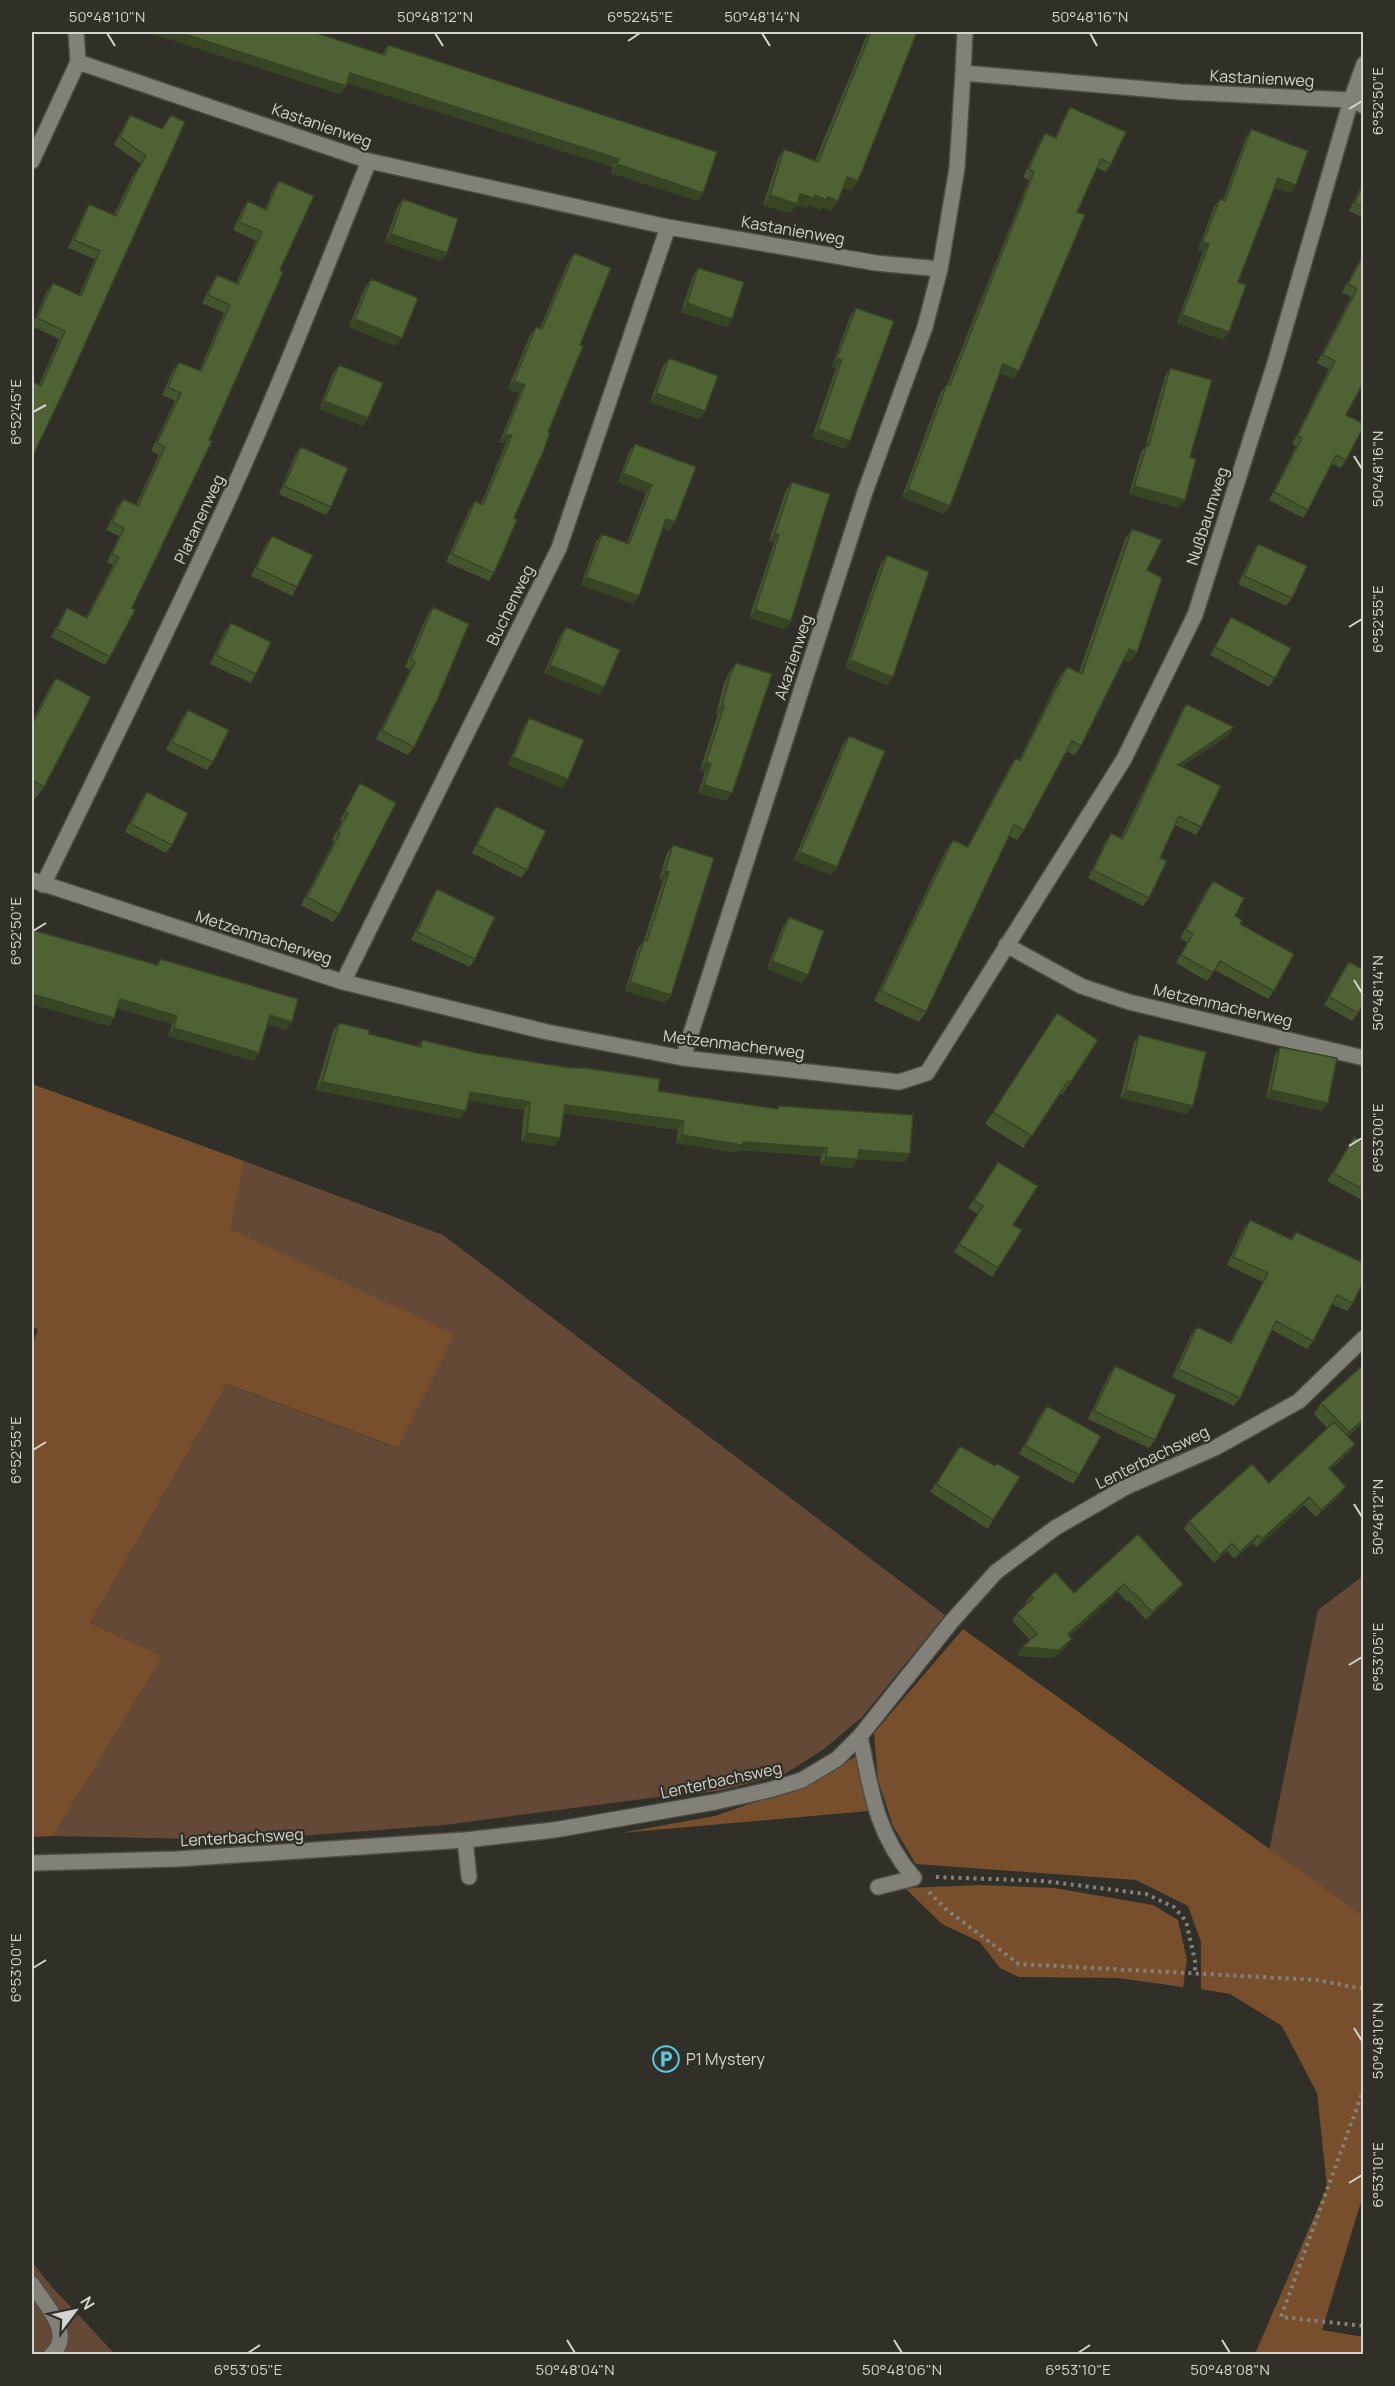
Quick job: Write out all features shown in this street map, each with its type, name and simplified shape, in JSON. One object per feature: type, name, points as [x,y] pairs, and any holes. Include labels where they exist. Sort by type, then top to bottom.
[{"type":"street","points":[[32,161],[78,62],[76,32]]},
{"type":"street","points":[[940,269],[957,168],[965,32]]},
{"type":"street","name":"Kastanienweg","points":[[78,62],[369,161],[668,228],[876,263],[940,269]]},
{"type":"street","name":"Nußbaumweg","points":[[1006,945],[1124,759],[1195,615],[1357,103],[1364,64]]},
{"type":"street","name":"Kastanienweg","points":[[963,73],[1181,92],[1357,103]]},
{"type":"street","name":"Platanenweg","points":[[37,882],[146,675],[225,507],[298,337],[369,161]]},
{"type":"street","name":"Buchenweg","points":[[343,982],[559,548],[668,228]]},
{"type":"street","name":"Akazienweg","points":[[683,1058],[861,503],[926,327],[940,269]]},
{"type":"street","name":"Metzenmacherweg","points":[[37,882],[343,982],[547,1032],[683,1058],[899,1082],[927,1073],[1006,945],[1081,986],[1129,1002],[1364,1058]]},
{"type":"street","name":"Lenterbachsweg","points":[[32,1863],[189,1858],[465,1840],[554,1830],[715,1802],[802,1780],[837,1759],[860,1736],[952,1621],[996,1572],[1055,1528],[1126,1487],[1215,1448],[1299,1401],[1364,1338]]},
{"type":"street","points":[[860,1736],[876,1814],[898,1859],[914,1878],[879,1887]]},
{"type":"street","points":[[465,1840],[469,1877]]},
{"type":"street","points":[[32,2284],[54,2316],[58,2327],[61,2340],[56,2354]]},
{"type":"path","points":[[914,1878],[948,1876],[1044,1881],[1146,1894],[1174,1907],[1186,1921],[1195,1960],[1195,1974]]},
{"type":"path","points":[[914,1878],[947,1910],[1019,1964],[1317,1980],[1364,1989]]},
{"type":"path","points":[[1364,2088],[1281,2317],[1364,2326]]},
{"type":"shaded area","points":[[32,1084],[244,1161],[230,1229],[454,1334],[398,1448],[227,1384],[90,1623],[163,1656],[53,1836],[32,1837],[32,1347],[38,1329],[32,1327]]},
{"type":"shaded area","points":[[244,1161],[443,1235],[945,1615],[862,1717],[824,1749],[785,1774],[719,1791],[444,1825],[248,1840],[53,1836],[163,1656],[90,1623],[227,1384],[397,1448],[453,1334],[229,1229]]},
{"type":"shaded area","points":[[1363,1576],[1363,1916],[1269,1851],[1318,1610]]},
{"type":"shaded area","points":[[963,1629],[1363,1916],[1363,2195],[1322,2330],[1363,2337],[1363,2354],[1255,2354],[1327,2187],[1317,2093],[1282,2026],[1230,1994],[1201,1989],[1201,1942],[1188,1906],[1136,1880],[916,1864],[893,1826],[878,1780],[874,1733]]},
{"type":"shaded area","points":[[858,1755],[868,1811],[620,1833],[715,1816],[817,1780]]},
{"type":"shaded area","points":[[979,1885],[1054,1888],[1153,1905],[1178,1920],[1187,1960],[1183,1987],[1118,1978],[1019,1977],[1000,1968],[980,1942],[942,1924],[905,1888]]},
{"type":"shaded area","points":[[32,2262],[52,2287],[115,2354],[32,2354]]},
{"type":"building","points":[[178,32],[313,32],[385,55],[388,45],[717,152],[703,193],[617,164],[619,159],[350,73],[346,86]]},
{"type":"building","points":[[871,32],[917,32],[858,181],[847,177],[838,201],[828,197],[826,200],[815,195],[814,198],[800,194],[797,204],[770,195],[784,149],[818,162]]},
{"type":"building","points":[[1070,107],[1126,132],[1111,164],[1101,159],[1077,212],[1085,215],[1019,371],[1003,364],[950,506],[908,489],[947,384],[950,385],[1034,172],[1029,169],[1045,133],[1056,138]]},
{"type":"building","points":[[130,115],[162,129],[171,115],[185,122],[32,458],[32,381],[41,386],[65,331],[37,318],[53,283],[81,296],[100,251],[74,240],[89,204],[116,216],[146,156],[120,137]]},
{"type":"building","points":[[1251,129],[1308,151],[1296,185],[1278,178],[1238,282],[1246,285],[1229,332],[1182,315],[1209,244],[1203,242],[1220,199],[1225,201]]},
{"type":"building","points":[[279,181],[314,196],[280,270],[283,272],[209,440],[212,441],[132,608],[135,610],[110,657],[57,629],[67,608],[87,618],[119,557],[112,554],[124,528],[112,522],[123,499],[138,506],[165,447],[157,443],[181,393],[168,387],[179,362],[201,371],[230,305],[208,295],[217,275],[238,284],[262,232],[239,222],[248,201],[266,210]]},
{"type":"building","points":[[1364,184],[1364,207],[1355,203]]},
{"type":"building","points":[[403,199],[458,219],[447,253],[391,234]]},
{"type":"building","points":[[574,253],[611,268],[580,345],[583,346],[548,432],[550,433],[543,452],[514,518],[517,520],[494,573],[452,554],[475,501],[483,505],[512,435],[505,435],[525,385],[514,381],[536,327],[542,329]]},
{"type":"building","points":[[1364,255],[1364,381],[1346,415],[1364,426],[1346,460],[1336,455],[1308,510],[1274,492],[1302,438],[1297,436],[1335,361],[1323,355],[1357,289],[1348,284]]},
{"type":"building","points":[[698,268],[744,282],[732,319],[687,303]]},
{"type":"building","points":[[371,279],[418,298],[402,338],[355,319]]},
{"type":"building","points":[[856,308],[894,321],[850,441],[818,429],[842,360],[837,358]]},
{"type":"building","points":[[669,358],[718,376],[705,411],[656,393]]},
{"type":"building","points":[[339,365],[383,383],[368,418],[324,401]]},
{"type":"building","points":[[1170,368],[1212,380],[1190,457],[1196,459],[1185,500],[1134,486],[1147,444],[1149,445]]},
{"type":"building","points":[[635,444],[696,467],[675,522],[666,519],[639,596],[586,577],[602,534],[629,544],[652,485],[623,473]]},
{"type":"building","points":[[301,447],[348,468],[331,507],[284,486]]},
{"type":"building","points":[[792,482],[830,494],[791,621],[755,610],[779,535],[775,533]]},
{"type":"building","points":[[1132,529],[1162,540],[1147,570],[1162,578],[1137,652],[1129,649],[1081,746],[1072,741],[1024,830],[1014,825],[926,1012],[881,991],[953,840],[968,847],[1016,758],[1020,761],[1067,667],[1082,674]]},
{"type":"building","points":[[272,536],[313,555],[297,587],[256,568]]},
{"type":"building","points":[[1258,544],[1307,566],[1292,598],[1244,576]]},
{"type":"building","points":[[887,555],[929,572],[893,677],[850,660]]},
{"type":"building","points":[[433,607],[469,624],[438,698],[414,747],[382,731],[415,662],[411,659]]},
{"type":"building","points":[[1231,617],[1291,648],[1275,678],[1215,647]]},
{"type":"building","points":[[231,623],[271,642],[256,674],[216,655]]},
{"type":"building","points":[[566,627],[620,650],[604,687],[550,665]]},
{"type":"building","points":[[736,663],[772,674],[732,793],[704,785],[711,764],[706,762],[724,706],[722,706],[730,675]]},
{"type":"building","points":[[56,678],[91,697],[44,787],[32,780],[32,725]]},
{"type":"building","points":[[1186,704],[1234,727],[1178,765],[1221,786],[1201,827],[1179,816],[1160,858],[1167,861],[1149,898],[1093,870],[1111,833],[1123,839]]},
{"type":"building","points":[[188,710],[229,730],[213,762],[172,742]]},
{"type":"building","points":[[529,718],[584,740],[568,779],[513,757]]},
{"type":"building","points":[[849,736],[885,751],[837,867],[800,852]]},
{"type":"building","points":[[360,783],[396,803],[339,914],[307,897],[340,833],[338,832],[348,813],[345,811]]},
{"type":"building","points":[[147,792],[188,813],[172,845],[131,824]]},
{"type":"building","points":[[496,806],[546,831],[527,870],[477,845]]},
{"type":"building","points":[[673,845],[714,858],[671,995],[630,982],[644,940],[647,941],[669,872],[665,871]]},
{"type":"building","points":[[1213,881],[1244,898],[1235,916],[1242,920],[1240,924],[1294,954],[1274,991],[1220,961],[1213,973],[1181,955],[1193,934],[1186,930]]},
{"type":"building","points":[[437,889],[495,917],[475,959],[417,932]]},
{"type":"building","points":[[789,917],[824,931],[808,975],[772,961]]},
{"type":"building","points":[[32,930],[158,965],[160,959],[298,999],[292,1022],[270,1015],[259,1053],[174,1028],[177,1016],[120,999],[114,1018],[32,994]]},
{"type":"building","points":[[1349,962],[1364,970],[1364,1003],[1358,1013],[1329,997]]},
{"type":"building","points":[[1057,1013],[1098,1040],[1032,1136],[993,1112]]},
{"type":"building","points":[[339,1023],[369,1030],[369,1034],[421,1047],[422,1040],[477,1053],[660,1079],[658,1091],[778,1109],[779,1106],[913,1115],[910,1154],[859,1150],[858,1159],[826,1157],[827,1148],[743,1142],[742,1145],[682,1135],[684,1121],[565,1105],[560,1138],[527,1133],[530,1102],[470,1092],[466,1111],[322,1082]]},
{"type":"building","points":[[1139,1035],[1206,1052],[1193,1106],[1126,1090]]},
{"type":"building","points":[[1280,1047],[1337,1058],[1328,1103],[1271,1090]]},
{"type":"building","points":[[1354,1137],[1364,1142],[1364,1190],[1333,1173]]},
{"type":"building","points":[[998,1162],[1038,1186],[1013,1225],[1022,1230],[998,1268],[959,1244],[983,1206],[974,1200]]},
{"type":"building","points":[[1250,1220],[1292,1240],[1296,1232],[1364,1263],[1364,1280],[1353,1303],[1337,1295],[1313,1341],[1276,1321],[1240,1398],[1178,1369],[1197,1327],[1231,1343],[1268,1273],[1233,1257]]},
{"type":"building","points":[[1364,1364],[1364,1419],[1349,1432],[1321,1403]]},
{"type":"building","points":[[1115,1366],[1176,1395],[1155,1440],[1094,1411]]},
{"type":"building","points":[[1047,1406],[1101,1436],[1079,1475],[1025,1446]]},
{"type":"building","points":[[1334,1422],[1355,1444],[1329,1468],[1346,1487],[1321,1510],[1309,1497],[1262,1539],[1258,1535],[1240,1552],[1232,1543],[1220,1555],[1189,1521],[1252,1464],[1269,1483]]},
{"type":"building","points":[[960,1446],[995,1466],[997,1463],[1020,1477],[993,1520],[936,1484]]},
{"type":"building","points":[[1138,1534],[1183,1584],[1152,1612],[1124,1584],[1068,1634],[1072,1639],[1059,1650],[1022,1647],[1037,1634],[1017,1613],[1033,1598],[1031,1595],[1055,1572],[1074,1593]]},
{"type":"place","name":"P1 Mystery","points":[[666,2059]]}]
